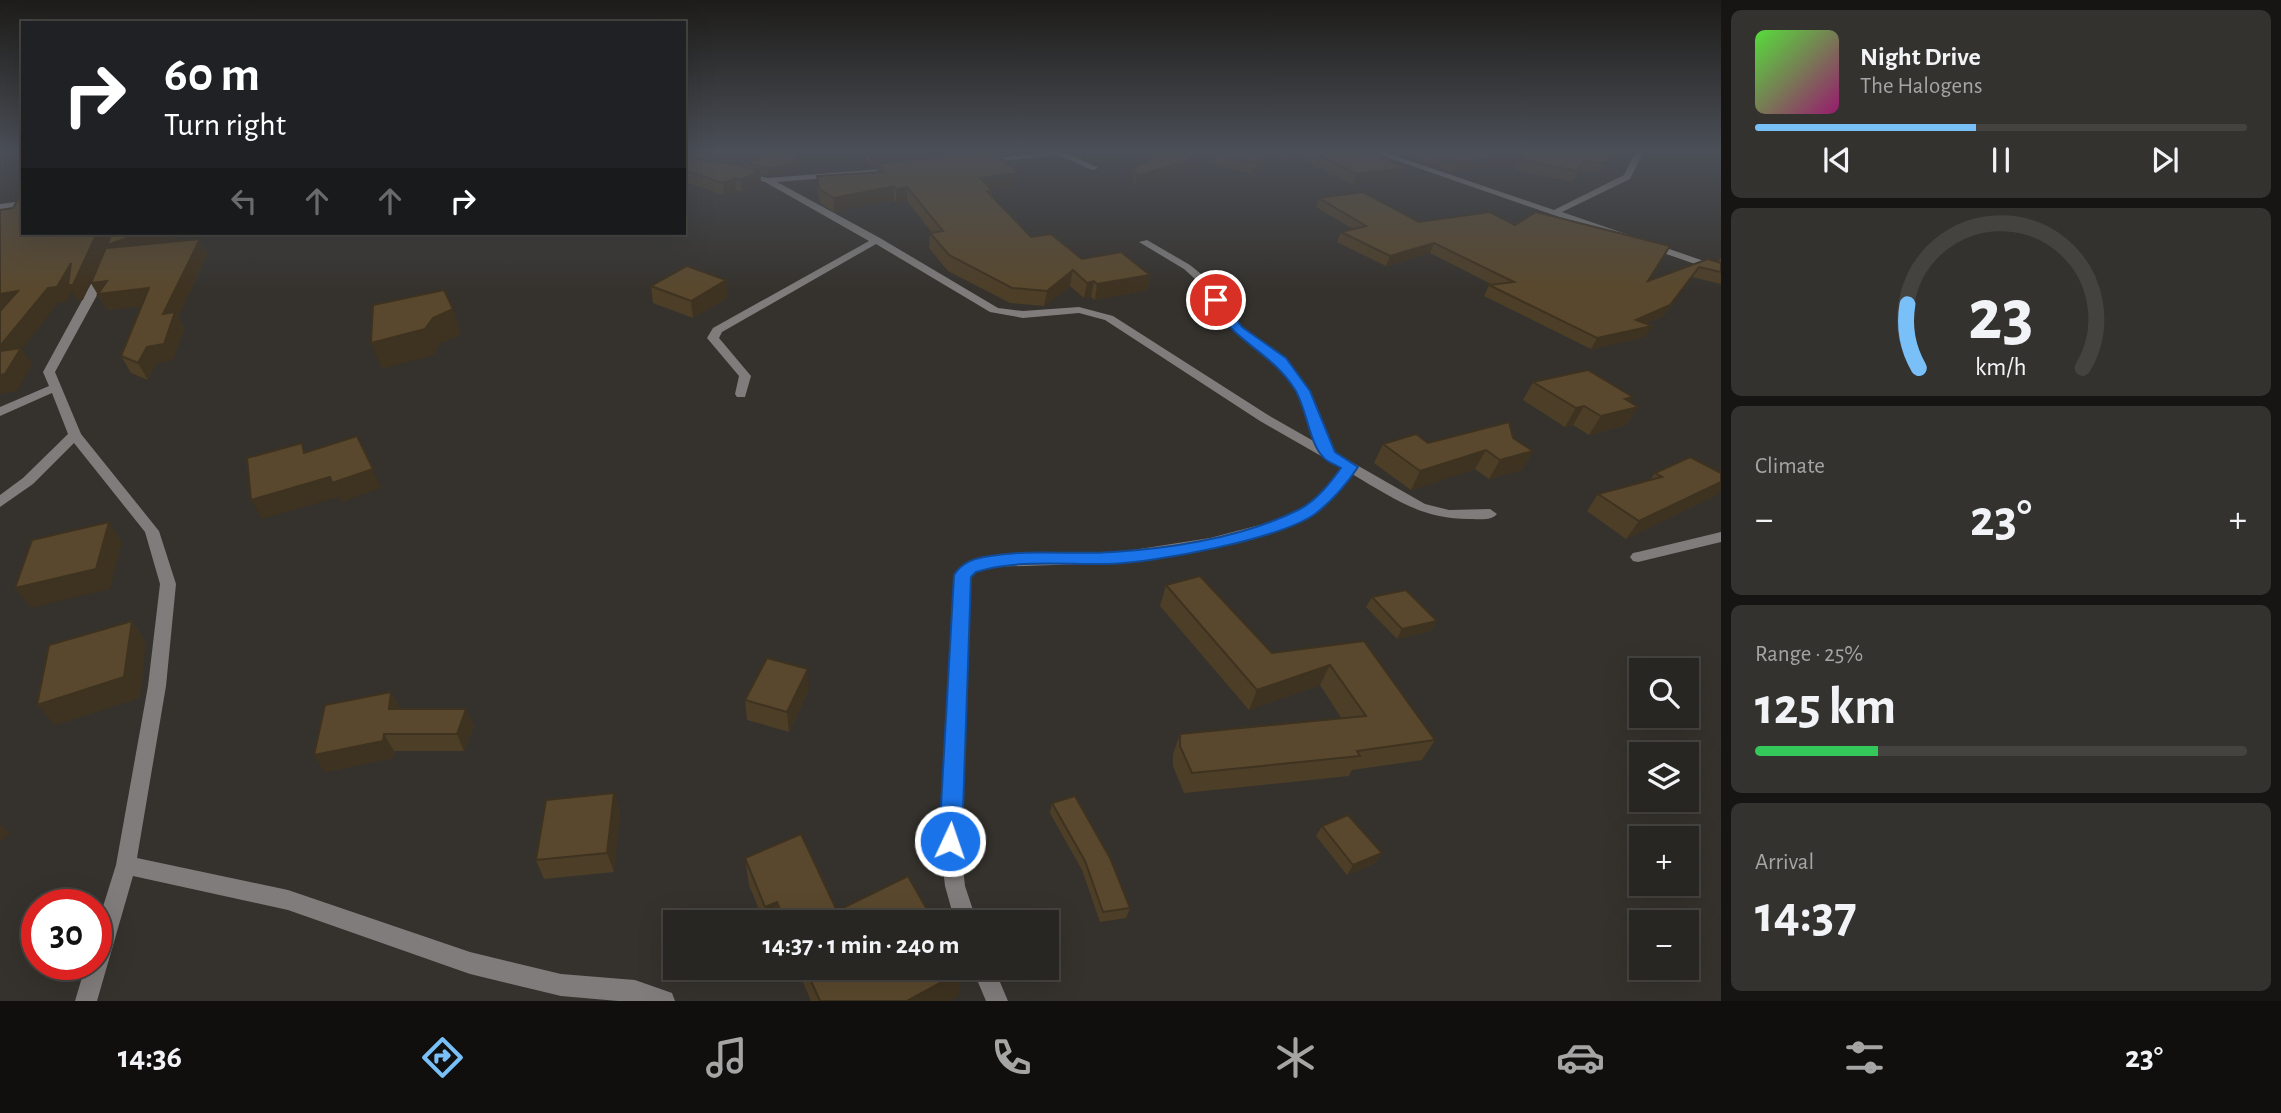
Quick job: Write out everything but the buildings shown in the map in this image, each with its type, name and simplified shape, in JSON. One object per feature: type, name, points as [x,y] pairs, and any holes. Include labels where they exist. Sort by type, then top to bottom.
[{"type":"street","points":[[800,198],[985,305],[1013,317],[1072,308],[1092,310],[1328,454],[1428,510],[1449,515],[1490,514]]},
{"type":"street","points":[[1513,198],[1634,239]]},
{"type":"street","points":[[1556,212],[1585,198]]},
{"type":"street","points":[[0,208],[21,204]]},
{"type":"street","points":[[741,394],[746,376],[713,338],[717,330],[877,240]]},
{"type":"street","points":[[1144,242],[1187,267],[1208,285],[1231,322],[1281,360],[1303,391],[1328,454]]},
{"type":"street","points":[[1647,244],[1721,270]]},
{"type":"street","points":[[86,1001],[126,865],[157,685],[168,584],[152,531],[75,435],[49,372],[60,343],[92,299],[109,254]]},
{"type":"street","points":[[0,412],[54,388]]},
{"type":"street","points":[[0,502],[28,481],[75,435]]},
{"type":"street","points":[[962,910],[955,886],[950,841],[963,575],[970,567],[989,562],[1114,558],[1210,543],[1280,525],[1307,512],[1331,492],[1350,467]]},
{"type":"street","points":[[1638,556],[1721,537]]},
{"type":"street","points":[[126,865],[288,900],[470,963],[561,985],[635,991],[664,1001]]},
{"type":"street","points":[[988,980],[997,1001]]},
{"type":"route","points":[[950,841],[963,575],[970,567],[989,562],[1017,560],[1114,558],[1210,543],[1280,525],[1307,512],[1331,492],[1350,467],[1328,454],[1303,391],[1281,360],[1238,329],[1224,315],[1216,300]]}]
